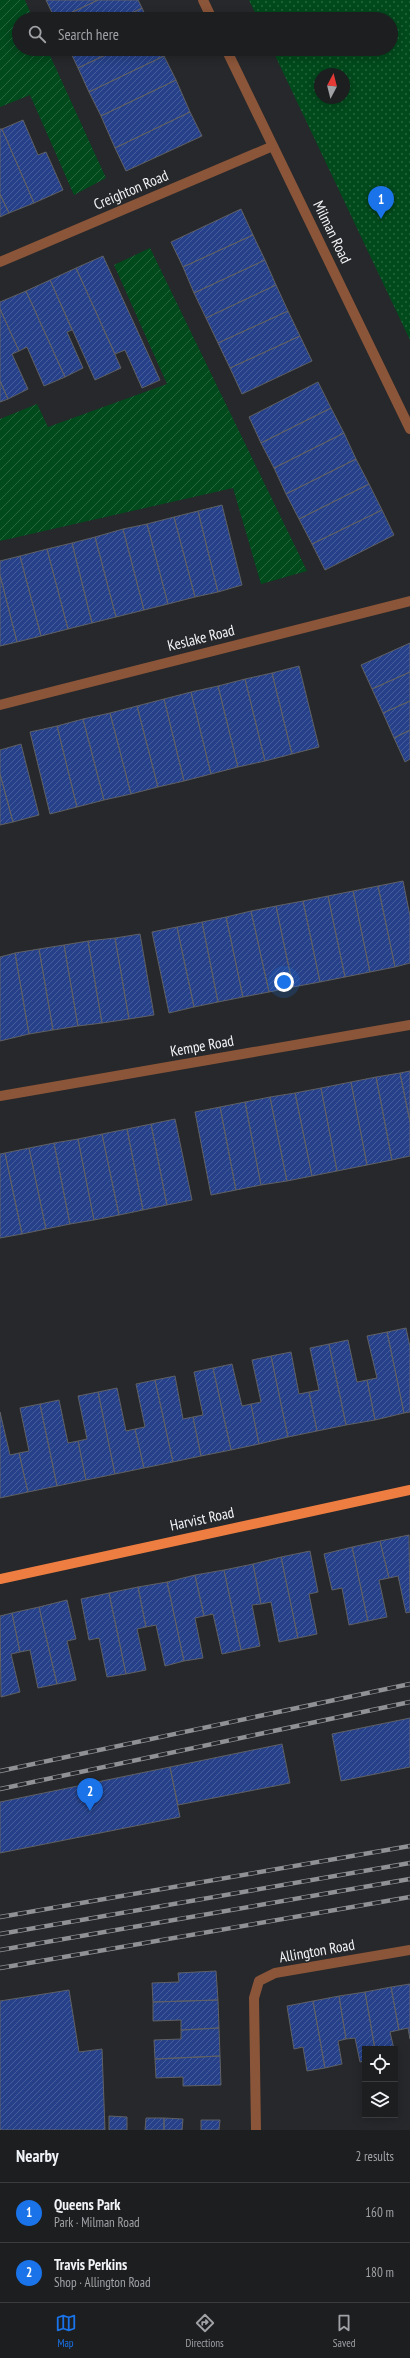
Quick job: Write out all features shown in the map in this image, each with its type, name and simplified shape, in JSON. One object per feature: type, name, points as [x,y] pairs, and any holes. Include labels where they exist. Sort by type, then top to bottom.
[{"type":"main road","name":"Harvist Road","points":[[0,1579],[410,1490]]},
{"type":"street","points":[[202,0],[208,12]]},
{"type":"street","name":"Milman Road","points":[[229,56],[410,429]]},
{"type":"street","name":"Creighton Road","points":[[0,262],[273,146]]},
{"type":"street","name":"Keslake Road","points":[[0,705],[410,601]]},
{"type":"street","name":"Kempe Road","points":[[0,1096],[410,1025]]},
{"type":"street","name":"Allington Road","points":[[256,2130],[254,1998],[259,1981],[275,1973],[410,1950]]},
{"type":"green space","points":[[0,0],[25,0],[30,12],[12,12],[12,56],[50,56],[106,178],[74,195],[30,95],[0,107]]},
{"type":"green space","points":[[249,0],[410,0],[410,340],[275,56],[398,56],[398,12],[255,12]]},
{"type":"green space","points":[[150,248],[307,571],[261,584],[233,488],[0,541],[0,419],[37,404],[48,427],[167,384],[114,265]]},
{"type":"building","points":[[46,0],[98,0],[73,12],[52,12]]},
{"type":"building","points":[[98,0],[138,0],[142,8],[134,12],[73,12]]},
{"type":"building","points":[[142,8],[144,12],[134,12]]},
{"type":"building","points":[[72,56],[103,56],[78,68]]},
{"type":"building","points":[[103,56],[164,56],[89,92],[78,68]]},
{"type":"building","points":[[164,56],[176,80],[101,116],[89,92]]},
{"type":"building","points":[[176,80],[190,112],[115,148],[101,116]]},
{"type":"building","points":[[190,112],[202,136],[126,171],[115,148]]},
{"type":"building","points":[[23,120],[38,155],[46,152],[63,190],[34,203],[2,129]]},
{"type":"building","points":[[0,129],[2,129],[34,203],[9,213],[0,194]]},
{"type":"building","points":[[0,194],[9,213],[0,217]]},
{"type":"building","points":[[241,209],[253,235],[183,267],[171,242]]},
{"type":"building","points":[[253,235],[265,260],[194,293],[183,267]]},
{"type":"building","points":[[103,256],[160,380],[142,388],[125,350],[115,354],[76,268]]},
{"type":"building","points":[[265,260],[276,285],[206,318],[194,293]]},
{"type":"building","points":[[76,268],[121,368],[95,380],[50,280]]},
{"type":"building","points":[[50,280],[72,330],[67,332],[83,368],[65,377],[26,291]]},
{"type":"building","points":[[276,285],[288,311],[218,343],[206,318]]},
{"type":"building","points":[[26,291],[65,377],[44,386],[27,347],[19,351],[0,309],[0,302]]},
{"type":"building","points":[[0,309],[19,351],[12,354],[28,389],[8,399],[0,381]]},
{"type":"building","points":[[288,311],[300,336],[230,368],[218,343]]},
{"type":"building","points":[[300,336],[312,361],[242,394],[230,368]]},
{"type":"building","points":[[0,381],[8,399],[0,402]]},
{"type":"building","points":[[318,382],[331,408],[261,443],[249,417]]},
{"type":"building","points":[[331,408],[344,433],[274,468],[261,443]]},
{"type":"building","points":[[344,433],[356,459],[286,494],[274,468]]},
{"type":"building","points":[[356,459],[369,484],[299,519],[286,494]]},
{"type":"building","points":[[369,484],[382,510],[312,544],[299,519]]},
{"type":"building","points":[[222,505],[242,585],[218,592],[198,511]]},
{"type":"building","points":[[382,510],[394,535],[325,570],[312,544]]},
{"type":"building","points":[[198,511],[218,592],[195,597],[174,517]]},
{"type":"building","points":[[174,517],[195,597],[168,604],[147,524]]},
{"type":"building","points":[[147,524],[168,604],[144,610],[123,529]]},
{"type":"building","points":[[123,529],[144,610],[116,617],[95,537]]},
{"type":"building","points":[[95,537],[116,617],[92,623],[72,543]]},
{"type":"building","points":[[72,543],[92,623],[68,629],[47,549]]},
{"type":"building","points":[[47,549],[68,629],[41,636],[20,556]]},
{"type":"building","points":[[20,556],[41,636],[17,642],[0,575],[0,561]]},
{"type":"building","points":[[0,575],[17,642],[0,646]]},
{"type":"building","points":[[410,643],[410,672],[372,689],[361,665]]},
{"type":"building","points":[[299,666],[319,747],[292,754],[272,673]]},
{"type":"building","points":[[410,672],[410,701],[383,713],[372,689]]},
{"type":"building","points":[[272,673],[292,754],[265,761],[245,679]]},
{"type":"building","points":[[245,679],[265,761],[238,767],[218,686]]},
{"type":"building","points":[[218,686],[238,767],[211,774],[191,692]]},
{"type":"building","points":[[191,692],[211,774],[184,781],[164,699]]},
{"type":"building","points":[[164,699],[184,781],[158,787],[137,706]]},
{"type":"building","points":[[410,701],[410,730],[394,738],[383,713]]},
{"type":"building","points":[[137,706],[158,787],[131,794],[110,713]]},
{"type":"building","points":[[110,713],[131,794],[104,800],[83,719]]},
{"type":"building","points":[[83,719],[104,800],[77,807],[57,726]]},
{"type":"building","points":[[57,726],[77,807],[50,814],[30,732]]},
{"type":"building","points":[[410,730],[410,759],[405,762],[394,738]]},
{"type":"building","points":[[21,744],[39,815],[13,822],[0,774],[0,750]]},
{"type":"building","points":[[0,774],[13,822],[0,825]]},
{"type":"building","points":[[403,881],[410,916],[410,963],[395,967],[378,886]]},
{"type":"building","points":[[378,886],[395,967],[370,972],[353,891]]},
{"type":"building","points":[[353,891],[370,972],[345,977],[328,896]]},
{"type":"building","points":[[328,896],[345,977],[320,982],[303,901]]},
{"type":"building","points":[[303,901],[320,982],[293,987],[276,906]]},
{"type":"building","points":[[276,906],[293,987],[269,992],[251,911]]},
{"type":"building","points":[[251,911],[269,992],[243,997],[226,917]]},
{"type":"building","points":[[226,917],[243,997],[218,1002],[202,922]]},
{"type":"building","points":[[202,922],[218,1002],[194,1007],[177,927]]},
{"type":"building","points":[[177,927],[194,1007],[169,1013],[152,932]]},
{"type":"building","points":[[140,934],[154,1015],[129,1019],[115,938]]},
{"type":"building","points":[[115,938],[129,1019],[102,1023],[88,941]]},
{"type":"building","points":[[88,941],[102,1023],[78,1026],[64,945]]},
{"type":"building","points":[[64,945],[78,1026],[53,1030],[39,949]]},
{"type":"building","points":[[39,949],[53,1030],[29,1034],[15,953]]},
{"type":"building","points":[[15,953],[29,1034],[0,1041],[0,957]]},
{"type":"building","points":[[410,1071],[410,1122],[400,1073]]},
{"type":"building","points":[[400,1073],[410,1122],[410,1156],[392,1160],[376,1077]]},
{"type":"building","points":[[376,1077],[392,1160],[367,1165],[351,1082]]},
{"type":"building","points":[[351,1082],[367,1165],[337,1171],[321,1088]]},
{"type":"building","points":[[321,1088],[337,1171],[312,1176],[295,1093]]},
{"type":"building","points":[[295,1093],[312,1176],[287,1181],[270,1097]]},
{"type":"building","points":[[270,1097],[287,1181],[261,1185],[245,1102]]},
{"type":"building","points":[[245,1102],[261,1185],[236,1190],[220,1107]]},
{"type":"building","points":[[220,1107],[236,1190],[211,1195],[195,1112]]},
{"type":"building","points":[[175,1119],[192,1200],[167,1205],[151,1124]]},
{"type":"building","points":[[151,1124],[167,1205],[143,1210],[127,1129]]},
{"type":"building","points":[[127,1129],[143,1210],[119,1215],[102,1134]]},
{"type":"building","points":[[102,1134],[119,1215],[94,1220],[78,1139]]},
{"type":"building","points":[[78,1139],[94,1220],[70,1224],[54,1143]]},
{"type":"building","points":[[54,1143],[70,1224],[46,1229],[29,1148]]},
{"type":"building","points":[[29,1148],[46,1229],[22,1234],[5,1153]]},
{"type":"building","points":[[5,1153],[22,1234],[0,1238],[0,1154]]},
{"type":"building","points":[[406,1328],[410,1347],[410,1412],[404,1413],[387,1332]]},
{"type":"building","points":[[387,1332],[404,1413],[375,1420],[367,1380],[377,1378],[367,1336]]},
{"type":"building","points":[[348,1340],[357,1382],[367,1380],[375,1420],[346,1425],[329,1344]]},
{"type":"building","points":[[329,1344],[346,1425],[317,1431],[309,1392],[319,1390],[310,1348]]},
{"type":"building","points":[[291,1352],[299,1394],[309,1392],[317,1431],[288,1437],[271,1356]]},
{"type":"building","points":[[271,1356],[288,1437],[259,1444],[251,1404],[261,1402],[252,1360]]},
{"type":"building","points":[[232,1364],[242,1406],[251,1404],[259,1444],[231,1450],[213,1368]]},
{"type":"building","points":[[213,1368],[231,1450],[201,1456],[193,1417],[203,1415],[194,1372]]},
{"type":"building","points":[[175,1376],[183,1419],[193,1417],[201,1456],[173,1462],[155,1380]]},
{"type":"building","points":[[155,1380],[173,1462],[144,1468],[135,1429],[145,1427],[136,1384]]},
{"type":"building","points":[[117,1388],[126,1431],[135,1429],[144,1468],[115,1474],[98,1392]]},
{"type":"building","points":[[98,1392],[115,1474],[86,1480],[78,1441],[87,1439],[78,1396]]},
{"type":"building","points":[[59,1400],[68,1443],[78,1441],[86,1480],[57,1486],[40,1404]]},
{"type":"building","points":[[40,1404],[57,1486],[28,1492],[19,1453],[29,1451],[20,1408]]},
{"type":"building","points":[[0,1412],[10,1455],[19,1453],[28,1492],[0,1498]]},
{"type":"building","points":[[409,1535],[410,1612],[406,1613],[398,1576],[389,1578],[380,1541]]},
{"type":"building","points":[[380,1541],[389,1578],[379,1580],[387,1617],[368,1621],[352,1547]]},
{"type":"building","points":[[352,1547],[368,1621],[349,1625],[342,1588],[332,1590],[324,1554]]},
{"type":"building","points":[[310,1551],[318,1592],[309,1594],[317,1634],[298,1638],[281,1557]]},
{"type":"building","points":[[281,1557],[298,1638],[279,1642],[271,1602],[261,1604],[253,1564]]},
{"type":"building","points":[[253,1564],[261,1604],[252,1605],[260,1646],[241,1650],[224,1570]]},
{"type":"building","points":[[224,1570],[241,1650],[222,1654],[213,1614],[204,1616],[195,1575]]},
{"type":"building","points":[[195,1575],[204,1616],[195,1618],[203,1658],[184,1661],[167,1582]]},
{"type":"building","points":[[167,1582],[184,1661],[165,1666],[156,1625],[146,1627],[138,1587]]},
{"type":"building","points":[[138,1587],[146,1627],[137,1629],[146,1670],[126,1674],[109,1593]]},
{"type":"building","points":[[109,1593],[126,1674],[107,1677],[99,1638],[89,1640],[81,1599]]},
{"type":"building","points":[[67,1600],[76,1639],[67,1641],[76,1680],[57,1684],[39,1607]]},
{"type":"building","points":[[39,1607],[57,1684],[38,1688],[30,1650],[20,1652],[12,1613]]},
{"type":"building","points":[[12,1613],[20,1652],[11,1654],[20,1692],[1,1697],[0,1616]]},
{"type":"building","points":[[410,1718],[410,1767],[341,1781],[332,1734]]},
{"type":"building","points":[[282,1744],[290,1783],[178,1805],[170,1767]]},
{"type":"building","points":[[170,1767],[180,1817],[0,1853],[0,1802]]},
{"type":"building","points":[[216,1971],[218,2000],[153,2002],[152,1983],[179,1982],[178,1973]]},
{"type":"building","points":[[410,1984],[410,2039],[408,2028],[399,2030],[391,1987]]},
{"type":"building","points":[[391,1987],[399,2030],[390,2032],[393,2046],[374,2046],[365,1992]]},
{"type":"building","points":[[69,1990],[79,2052],[102,2049],[105,2130],[0,2130],[0,2001]]},
{"type":"building","points":[[365,1992],[374,2046],[362,2046],[362,2062],[360,2062],[355,2038],[346,2039],[339,1996]]},
{"type":"building","points":[[339,1996],[346,2039],[338,2041],[342,2064],[325,2068],[313,2001]]},
{"type":"building","points":[[218,2000],[219,2028],[181,2030],[181,2020],[153,2021],[153,2002]]},
{"type":"building","points":[[313,2001],[325,2068],[307,2071],[303,2047],[294,2049],[287,2006]]},
{"type":"building","points":[[219,2028],[220,2056],[155,2059],[154,2040],[181,2039],[181,2030]]},
{"type":"building","points":[[220,2056],[221,2085],[183,2086],[183,2077],[156,2078],[155,2059]]},
{"type":"building","points":[[109,2116],[127,2117],[127,2130],[109,2130]]},
{"type":"building","points":[[146,2118],[164,2118],[164,2130],[145,2130]]},
{"type":"building","points":[[164,2118],[183,2119],[182,2130],[164,2130]]},
{"type":"building","points":[[201,2120],[220,2120],[219,2130],[201,2130]]},
{"type":"railway","points":[[0,1771],[410,1684]]},
{"type":"railway","points":[[0,1789],[410,1702]]},
{"type":"railway","points":[[0,1917],[410,1846]]},
{"type":"railway","points":[[0,1934],[410,1863]]},
{"type":"railway","points":[[0,1950],[410,1879]]},
{"type":"railway","points":[[0,1968],[410,1897]]},
{"type":"place","name":"Queens Park","points":[[381,219]]},
{"type":"place","name":"Travis Perkins","points":[[90,1811]]}]
